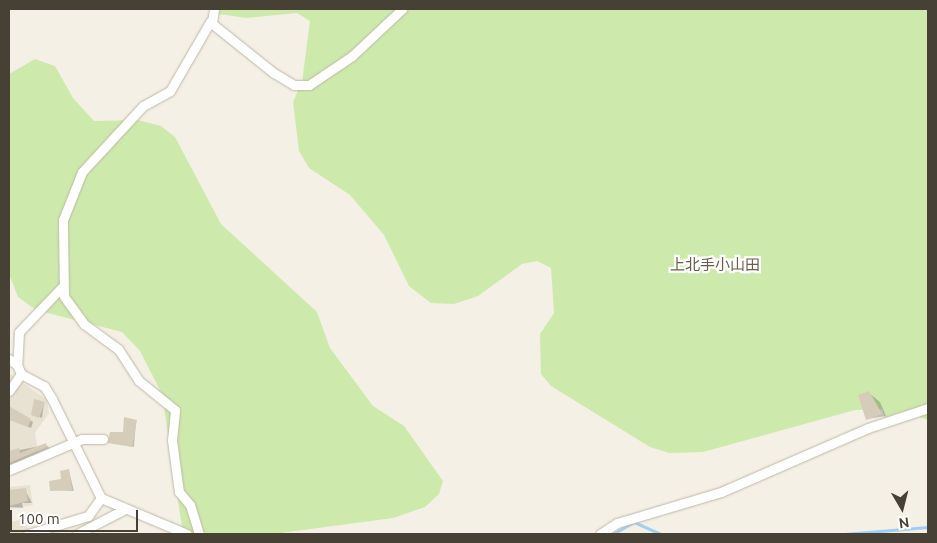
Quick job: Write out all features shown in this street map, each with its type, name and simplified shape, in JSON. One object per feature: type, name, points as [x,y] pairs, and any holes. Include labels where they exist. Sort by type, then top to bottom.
[{"type":"street","points":[[199,534],[190,505],[180,492],[172,440],[175,410],[139,380],[118,349],[84,324],[61,288],[63,220],[82,172],[143,106],[170,91],[212,22],[214,9]]},
{"type":"street","points":[[212,22],[274,73],[294,85],[308,85],[352,56],[402,9]]},
{"type":"street","points":[[61,288],[20,332],[17,365],[21,374],[44,386],[71,444],[101,498],[123,510],[187,534]]},
{"type":"street","points":[[9,359],[17,365]]},
{"type":"street","points":[[9,391],[21,374]]},
{"type":"street","points":[[600,534],[617,523],[721,492],[868,428],[928,408]]},
{"type":"street","points":[[9,470],[71,444],[103,439]]},
{"type":"street","points":[[28,534],[88,516],[101,498]]},
{"type":"street","points":[[78,534],[123,510]]},
{"type":"shaded area","points":[[9,373],[47,400],[49,413],[35,433],[40,462],[9,475]]},
{"type":"shaded area","points":[[30,485],[33,505],[9,509],[9,487]]},
{"type":"shaded area","points":[[26,519],[28,534],[9,534],[9,522]]},
{"type":"green space","points":[[213,9],[928,9],[928,420],[903,411],[885,418],[882,409],[855,410],[703,452],[669,453],[650,447],[551,386],[541,374],[540,334],[554,313],[551,268],[537,261],[522,264],[478,296],[454,304],[431,303],[409,286],[384,235],[350,195],[309,168],[299,151],[293,102],[302,82],[310,21],[297,13],[246,18],[219,14]]},
{"type":"green space","points":[[35,59],[55,66],[73,98],[94,121],[138,120],[161,126],[175,137],[221,224],[317,312],[330,348],[373,406],[404,426],[443,481],[439,494],[425,507],[393,518],[273,534],[183,534],[162,394],[140,351],[122,332],[36,310],[18,297],[9,274],[9,74]]},
{"type":"building","points":[[869,391],[882,414],[866,420],[858,395]]},
{"type":"building","points":[[34,399],[45,402],[39,418],[31,415]]},
{"type":"building","points":[[9,406],[31,419],[28,427],[9,420]]},
{"type":"building","points":[[124,417],[137,420],[132,447],[108,443],[110,432],[123,432]]},
{"type":"building","points":[[46,443],[47,447],[9,463],[9,451],[19,448],[20,453]]},
{"type":"building","points":[[69,469],[72,490],[50,491],[49,481],[61,479],[60,471]]},
{"type":"building","points":[[26,488],[28,501],[9,506],[9,490]]},
{"type":"waterway","points":[[613,534],[634,522],[661,534]]},
{"type":"waterway","points":[[844,534],[928,527]]},
{"type":"district","name":"上北手小山田","points":[[715,265]]}]
